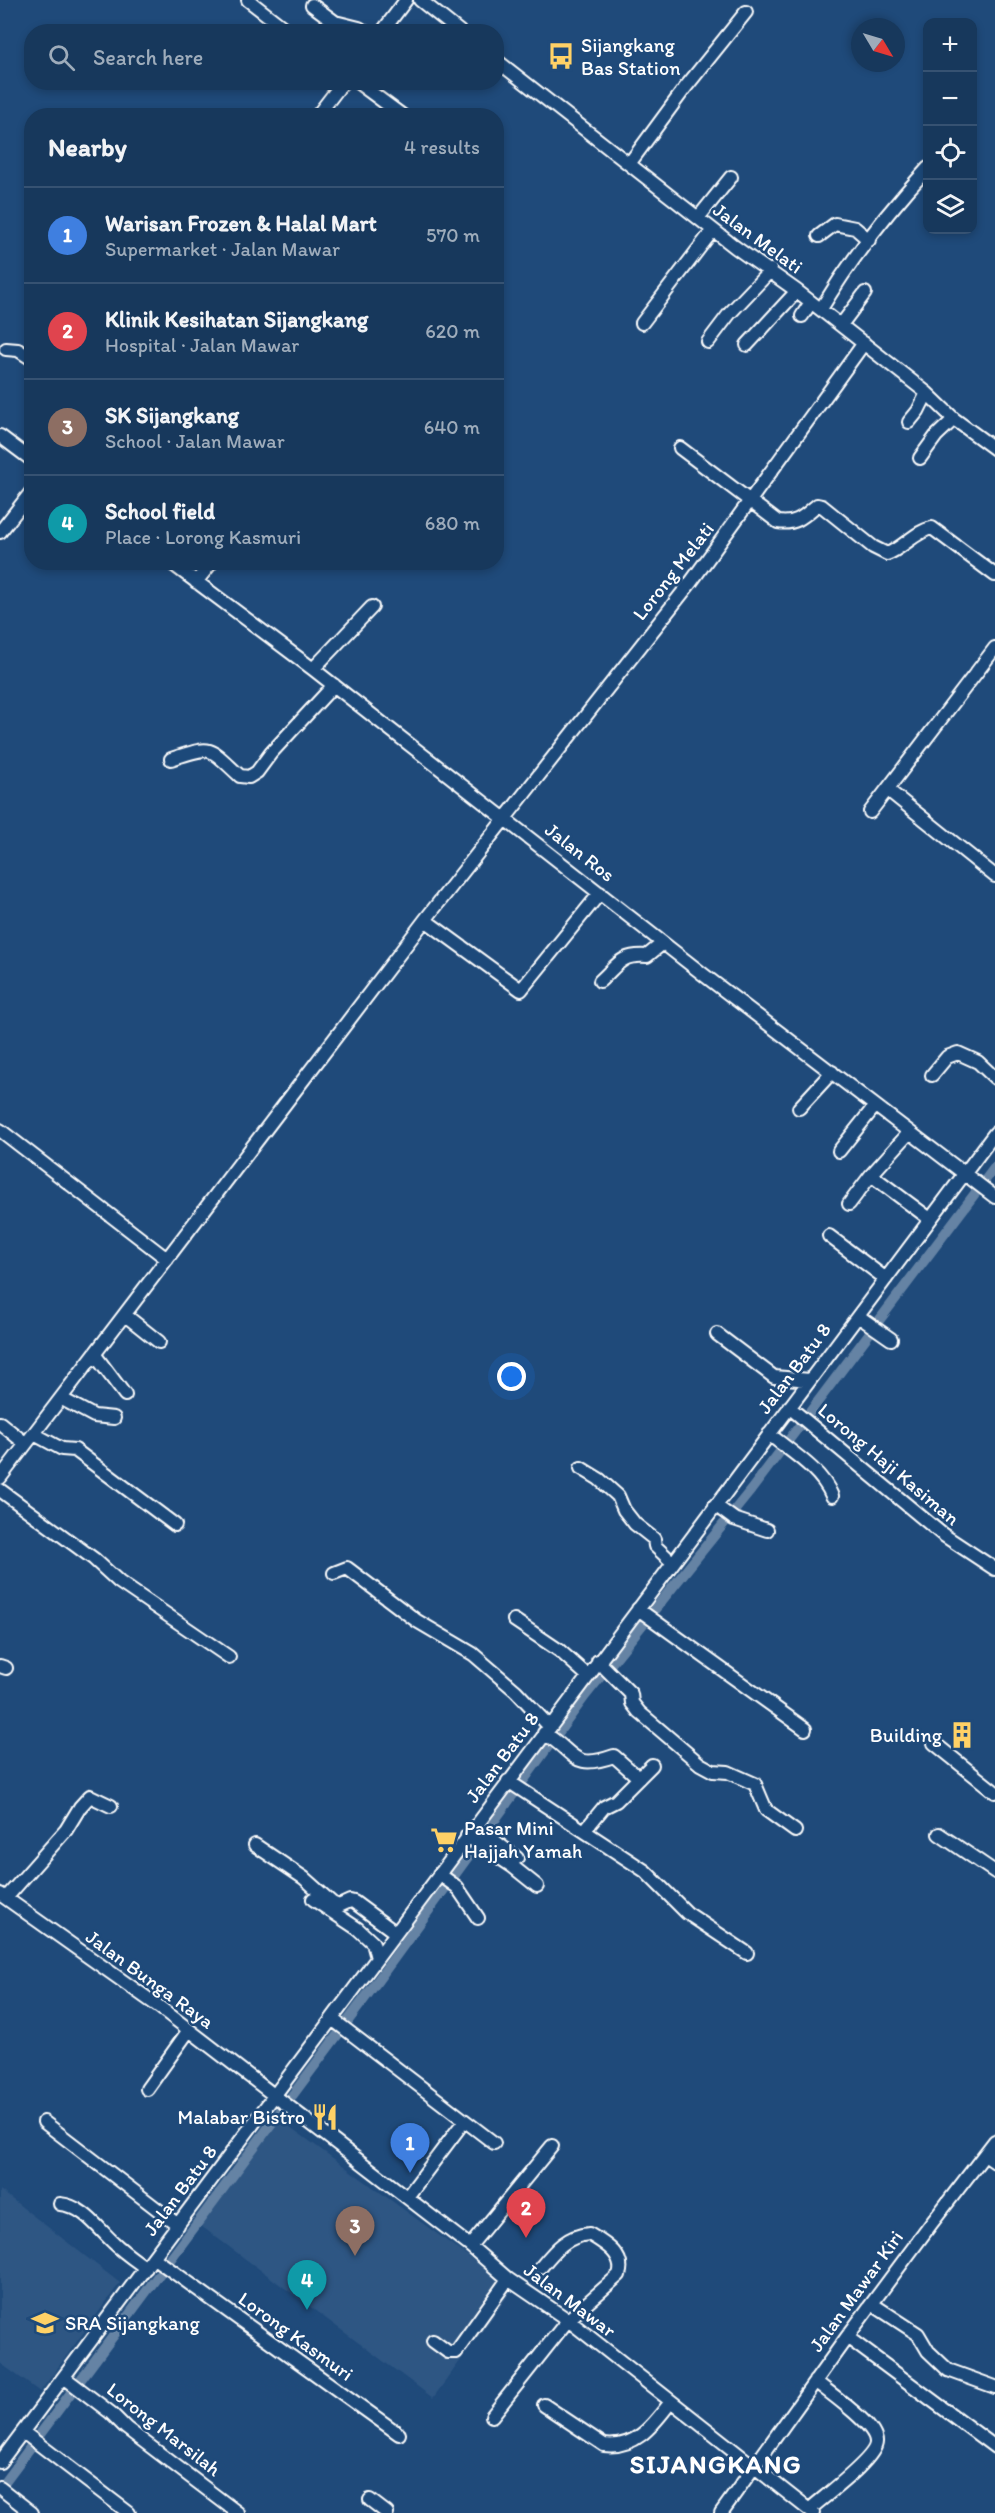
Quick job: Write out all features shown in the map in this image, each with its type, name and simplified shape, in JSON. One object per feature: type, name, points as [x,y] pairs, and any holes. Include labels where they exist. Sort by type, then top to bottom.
[{"type":"street","points":[[248,0],[279,24]]},
{"type":"street","points":[[388,24],[406,0]]},
{"type":"street","points":[[420,0],[450,24]]},
{"type":"street","points":[[312,5],[335,22],[343,24]]},
{"type":"street","points":[[629,164],[685,88],[746,12]]},
{"type":"street","name":"Jalan Melati","points":[[504,66],[713,230],[798,291],[927,393],[954,419],[995,449]]},
{"type":"street","points":[[323,108],[337,90]]},
{"type":"street","points":[[368,90],[392,108]]},
{"type":"street","points":[[801,316],[816,306],[923,173]]},
{"type":"street","points":[[698,218],[731,177]]},
{"type":"street","points":[[819,236],[835,224],[855,228],[869,240]]},
{"type":"street","points":[[642,323],[713,230]]},
{"type":"street","points":[[708,342],[730,313],[771,270]]},
{"type":"street","points":[[747,345],[798,291]]},
{"type":"street","points":[[841,325],[865,293]]},
{"type":"street","name":"Lorong Melati","points":[[0,1478],[425,920],[691,582],[864,343]]},
{"type":"street","points":[[6,349],[18,350],[24,354]]},
{"type":"street","points":[[909,422],[918,411],[927,393]]},
{"type":"street","points":[[920,458],[936,436],[954,419]]},
{"type":"street","points":[[0,436],[24,454]]},
{"type":"street","points":[[680,448],[778,522],[789,524],[802,519],[817,505],[822,506],[873,547],[887,554],[899,550],[921,532],[932,528],[995,575]]},
{"type":"street","points":[[0,532],[24,501]]},
{"type":"street","name":"Jalan Ros","points":[[180,570],[334,685],[663,943],[992,1195]]},
{"type":"street","points":[[196,582],[206,570]]},
{"type":"street","points":[[313,669],[372,607]]},
{"type":"street","points":[[870,812],[995,648]]},
{"type":"street","points":[[171,759],[203,748],[212,750],[240,776],[249,777],[257,772],[271,753],[334,685]]},
{"type":"street","points":[[888,790],[995,876]]},
{"type":"street","points":[[425,920],[521,990],[600,893]]},
{"type":"street","points":[[600,981],[622,959],[630,956],[647,956],[663,943]]},
{"type":"street","points":[[932,1075],[947,1057],[958,1053],[978,1062],[995,1078]]},
{"type":"street","points":[[799,1108],[832,1072]]},
{"type":"street","points":[[839,1151],[875,1106]]},
{"type":"street","points":[[0,1130],[167,1259]]},
{"type":"street","points":[[849,1204],[871,1175],[909,1133]]},
{"type":"street","name":"Jalan Batu 8","points":[[1,2457],[30,2437],[73,2384],[178,2225],[277,2099],[332,2019],[396,1933],[446,1879],[478,1836],[511,1783],[551,1736],[588,1676],[646,1615],[673,1563],[725,1512],[778,1442],[810,1380],[862,1319],[886,1279],[930,1219],[968,1176],[995,1133]]},
{"type":"street","points":[[871,1175],[930,1219]]},
{"type":"street","points":[[829,1236],[886,1279]]},
{"type":"street","points":[[125,1315],[159,1342]]},
{"type":"street","points":[[862,1319],[891,1339]]},
{"type":"street","points":[[717,1334],[774,1377],[810,1380]]},
{"type":"street","points":[[95,1355],[125,1395]]},
{"type":"street","points":[[62,1399],[94,1416],[114,1418]]},
{"type":"street","name":"Lorong Haji Kasiman","points":[[794,1410],[942,1534],[995,1569]]},
{"type":"street","points":[[0,1423],[26,1444]]},
{"type":"street","points":[[34,1434],[63,1449],[75,1450],[175,1525]]},
{"type":"street","points":[[778,1442],[827,1484],[832,1496]]},
{"type":"street","points":[[581,1468],[618,1496],[630,1517],[654,1539],[655,1546],[673,1563]]},
{"type":"street","points":[[0,1490],[94,1559],[119,1582],[229,1657]]},
{"type":"street","points":[[725,1512],[767,1530]]},
{"type":"street","points":[[334,1574],[347,1568],[417,1621],[473,1654],[516,1691],[551,1736],[579,1762],[594,1763],[614,1756],[639,1778]]},
{"type":"street","points":[[646,1615],[805,1729]]},
{"type":"street","points":[[514,1620],[560,1651],[588,1676]]},
{"type":"street","points":[[600,1664],[631,1694],[632,1703],[639,1712],[682,1749],[700,1764],[713,1771],[728,1772],[755,1784],[766,1810],[795,1831]]},
{"type":"street","points":[[934,1743],[995,1792]]},
{"type":"street","points":[[585,1830],[604,1807],[616,1801],[652,1765]]},
{"type":"street","points":[[511,1783],[645,1871],[687,1913],[747,1953]]},
{"type":"street","points":[[3,1896],[66,1830],[84,1801],[93,1796],[111,1806]]},
{"type":"street","points":[[939,1834],[995,1872]]},
{"type":"street","points":[[478,1836],[517,1858],[537,1886]]},
{"type":"street","points":[[255,1845],[304,1878],[332,1903],[339,1906],[350,1901],[354,1902],[396,1933]]},
{"type":"street","points":[[446,1879],[478,1918]]},
{"type":"street","name":"Jalan Bunga Raya","points":[[3,1896],[189,2030],[277,2099]]},
{"type":"street","points":[[313,1899],[358,1929],[373,1943],[377,1958]]},
{"type":"street","points":[[332,2019],[494,2143]]},
{"type":"street","points":[[147,2089],[189,2030]]},
{"type":"street","name":"Jalan Mawar","points":[[277,2099],[470,2246],[508,2279],[568,2320],[670,2403],[811,2511]]},
{"type":"street","points":[[44,2122],[178,2225]]},
{"type":"street","points":[[407,2197],[459,2128]]},
{"type":"street","name":"Jalan Mawar Kiri","points":[[722,2513],[847,2337],[990,2158],[995,2141]]},
{"type":"street","points":[[470,2246],[552,2146]]},
{"type":"street","name":"Lorong Kasmuri","points":[[60,2204],[73,2207],[81,2212],[113,2242],[170,2270],[399,2434]]},
{"type":"street","points":[[492,2415],[568,2320],[619,2275],[622,2267],[614,2251],[589,2234],[577,2235],[566,2240],[541,2267]]},
{"type":"street","points":[[434,2341],[448,2352],[456,2352],[508,2279]]},
{"type":"street","points":[[872,2304],[918,2334],[928,2351],[948,2370],[995,2387]]},
{"type":"street","points":[[847,2337],[995,2447]]},
{"type":"street","points":[[811,2511],[858,2468],[876,2448],[877,2439],[867,2424],[815,2381]]},
{"type":"street","name":"Lorong Marsilah","points":[[73,2384],[111,2413],[126,2428],[238,2513]]},
{"type":"street","points":[[544,2405],[604,2445],[614,2447],[639,2438],[670,2403]]},
{"type":"street","points":[[30,2437],[129,2513]]},
{"type":"street","points":[[0,2488],[33,2513]]},
{"type":"street","points":[[370,2500],[387,2513]]},
{"type":"shaded area","points":[[275,2116],[513,2289],[433,2398],[197,2223]]},
{"type":"shaded area","name":"SRA Sijangkang","points":[[0,2190],[120,2283],[40,2392],[0,2363]]},
{"type":"waterway","points":[[0,2488],[368,1994],[585,1696],[751,1490],[995,1167]]},
{"type":"place","name":"Sijangkang Bas Station","points":[[561,56]]},
{"type":"place","name":"Building","points":[[962,1735]]},
{"type":"place","name":"Pasar Mini Hajjah Yamah","points":[[444,1840]]},
{"type":"place","name":"Malabar Bistro","points":[[325,2117]]},
{"type":"place","name":"Warisan Frozen & Halal Mart","points":[[410,2173]]},
{"type":"place","name":"Klinik Kesihatan Sijangkang","points":[[526,2238]]},
{"type":"place","name":"SK Sijangkang","points":[[355,2256]]},
{"type":"place","name":"School field","points":[[307,2310]]},
{"type":"place","name":"SRA Sijangkang","points":[[45,2323]]},
{"type":"district","name":"SIJANGKANG","points":[[716,2464]]}]
